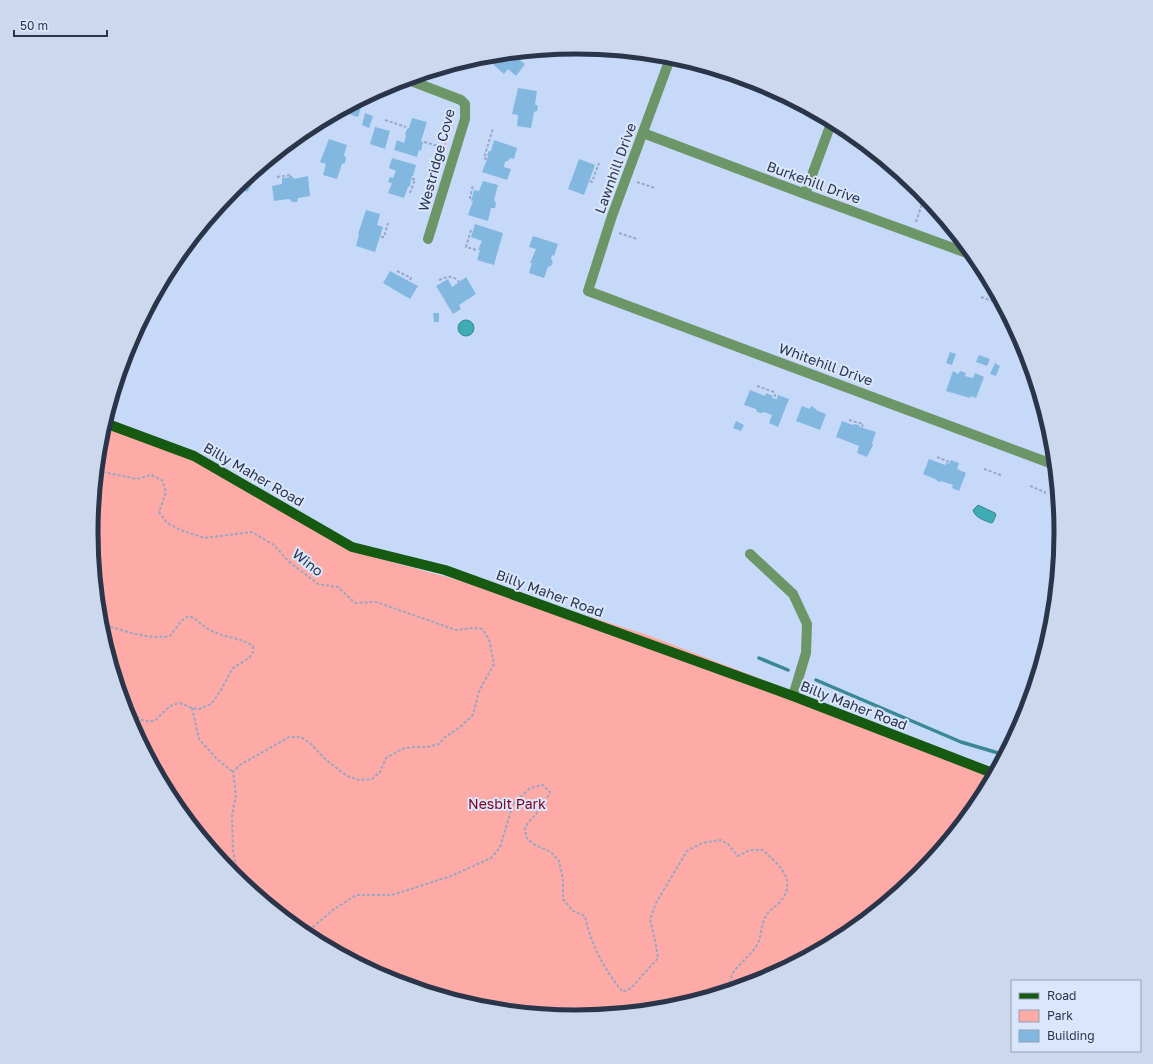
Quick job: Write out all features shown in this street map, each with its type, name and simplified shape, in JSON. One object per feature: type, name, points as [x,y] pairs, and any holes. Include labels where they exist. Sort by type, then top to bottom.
[{"type":"main road","name":"Billy Maher Road","points":[[111,425],[194,456],[352,547],[445,570],[793,696],[989,772]]},
{"type":"street","name":"Lawnhill Drive","points":[[588,291],[612,216],[669,63]]},
{"type":"street","name":"Westridge Cove","points":[[414,82],[461,100],[465,104],[465,119],[428,239]]},
{"type":"street","points":[[805,194],[830,127]]},
{"type":"street","name":"Burkehill Drive","points":[[643,133],[805,194],[959,246]]},
{"type":"street","name":"Whitehill Drive","points":[[588,291],[1049,463]]},
{"type":"street","points":[[750,554],[793,594],[807,624],[806,653],[793,696]]},
{"type":"path","points":[[385,120],[406,127]]},
{"type":"path","points":[[487,159],[484,158],[493,128]]},
{"type":"path","points":[[424,142],[442,147]]},
{"type":"path","points":[[590,181],[592,182],[599,164]]},
{"type":"path","points":[[277,177],[291,175],[291,177]]},
{"type":"path","points":[[410,194],[414,180],[412,179]]},
{"type":"path","points":[[638,182],[655,188]]},
{"type":"path","points":[[471,198],[473,184]]},
{"type":"path","points":[[916,222],[922,203]]},
{"type":"path","points":[[381,237],[384,237],[388,223]]},
{"type":"path","points":[[471,230],[466,247],[477,250]]},
{"type":"path","points":[[620,233],[638,239]]},
{"type":"path","points":[[397,271],[411,278],[410,280]]},
{"type":"path","points":[[439,280],[454,277],[459,282]]},
{"type":"path","points":[[981,297],[995,302]]},
{"type":"path","points":[[757,386],[774,392],[775,397]]},
{"type":"path","points":[[849,420],[863,424],[862,427]]},
{"type":"path","points":[[937,457],[949,462]]},
{"type":"path","points":[[984,469],[1001,476],[1000,477]]},
{"type":"path","name":"Wino","points":[[103,472],[137,479],[151,475],[162,480],[166,492],[158,512],[167,523],[183,531],[205,538],[252,532],[274,545],[288,561],[318,584],[338,587],[355,603],[376,602],[456,630],[472,628],[482,629],[489,639],[494,664],[479,691],[473,715],[459,728],[445,737],[439,744],[427,747],[402,749],[386,758],[380,772],[372,779],[359,780],[347,776],[325,759],[311,744],[301,737],[289,737],[240,764],[233,772]]},
{"type":"path","points":[[1030,486],[1045,492],[1044,495]]},
{"type":"path","points":[[108,626],[144,636],[159,638],[170,636],[182,620],[189,616],[196,618],[202,626],[213,632],[244,640],[253,646],[253,652],[249,658],[233,668],[218,695],[210,704],[199,709],[180,703],[169,707],[158,719],[148,722],[139,719],[133,708]]},
{"type":"path","points":[[192,708],[200,739],[217,759],[233,772],[236,794],[232,816],[233,850],[236,867]]},
{"type":"path","points":[[310,928],[333,910],[356,895],[392,895],[451,876],[491,858],[500,847],[513,804],[530,788],[543,785],[550,792],[545,803],[525,827],[526,837],[534,844],[551,852],[559,861],[563,880],[563,899],[573,911],[585,916],[588,933],[611,978],[622,992],[631,988],[658,958],[650,919],[657,901],[687,852],[702,843],[720,840],[728,844],[738,856],[750,850],[763,850],[780,867],[785,873],[787,883],[786,893],[778,903],[769,910],[764,919],[758,944],[734,972],[729,985]]},
{"type":"green space","points":[[449,115],[452,115],[452,124],[431,194],[429,194],[449,126]]},
{"type":"green space","name":"Nesbit Park","points":[[111,426],[209,464],[373,557],[565,609],[648,635],[991,769],[974,798],[956,823],[936,847],[892,891],[842,929],[815,946],[788,961],[730,985],[670,1001],[639,1006],[608,1009],[545,1009],[483,1001],[423,985],[394,974],[337,946],[286,911],[261,891],[217,847],[197,823],[179,798],[148,743],[124,686],[115,656],[103,594],[98,532],[103,470]]},
{"type":"shaded area","points":[[466,320],[473,325],[474,328],[469,335],[466,336],[459,331],[458,328],[463,321]]},
{"type":"shaded area","points":[[978,505],[995,513],[996,515],[993,522],[991,523],[986,521],[974,513],[973,510]]},
{"type":"building","points":[[541,55],[548,55],[548,57],[541,58]]},
{"type":"building","points":[[517,58],[525,64],[516,76],[508,69],[504,74],[490,62]]},
{"type":"building","points":[[518,88],[537,91],[535,104],[538,106],[537,111],[534,112],[531,128],[517,126],[518,115],[512,114]]},
{"type":"building","points":[[362,105],[358,117],[347,113]]},
{"type":"building","points":[[365,113],[373,116],[369,128],[362,125]]},
{"type":"building","points":[[412,118],[427,122],[421,141],[423,142],[421,151],[419,150],[417,157],[394,150],[397,140],[404,143],[406,136],[405,134],[409,128]]},
{"type":"building","points":[[375,127],[390,131],[385,149],[370,144]]},
{"type":"building","points":[[329,139],[347,145],[344,155],[346,158],[345,163],[342,164],[337,179],[323,175],[326,164],[320,162]]},
{"type":"building","points":[[494,140],[517,148],[514,159],[510,158],[505,162],[504,167],[511,169],[507,180],[482,172],[488,157],[487,155],[489,151],[491,151]]},
{"type":"building","points":[[392,158],[416,165],[410,186],[408,187],[404,198],[388,193],[392,183],[388,182],[390,177],[393,178],[396,171],[389,168]]},
{"type":"building","points":[[579,159],[595,165],[584,195],[568,189]]},
{"type":"building","points":[[258,176],[247,192],[244,189]]},
{"type":"building","points":[[308,176],[310,196],[298,198],[297,202],[292,202],[289,199],[274,201],[272,186],[282,184],[282,178],[293,177],[294,179]]},
{"type":"building","points":[[483,181],[498,185],[494,200],[496,203],[495,208],[491,208],[488,221],[468,215],[473,201],[471,201],[474,190],[479,191]]},
{"type":"building","points":[[366,210],[380,214],[377,225],[383,227],[375,252],[356,246],[358,234]]},
{"type":"building","points":[[475,224],[503,233],[494,265],[477,260],[480,250],[478,250],[482,241],[471,237]]},
{"type":"building","points":[[533,236],[558,244],[554,256],[552,255],[551,259],[553,262],[551,266],[548,267],[544,278],[529,273],[532,263],[530,263],[536,249],[529,247]]},
{"type":"building","points":[[390,271],[418,286],[410,299],[383,283]]},
{"type":"building","points":[[466,277],[476,294],[459,305],[461,309],[453,314],[436,286],[448,279],[452,287]]},
{"type":"building","points":[[433,313],[439,313],[439,322],[434,322]]},
{"type":"building","points":[[950,352],[956,354],[952,365],[946,363]]},
{"type":"building","points":[[979,355],[990,359],[987,366],[976,362]]},
{"type":"building","points":[[995,363],[1000,366],[996,376],[990,374]]},
{"type":"building","points":[[953,371],[958,374],[960,371],[966,373],[965,376],[973,378],[975,373],[984,377],[976,398],[971,396],[970,398],[946,391]]},
{"type":"building","points":[[750,390],[765,396],[766,393],[773,396],[772,398],[777,399],[778,395],[789,399],[778,427],[769,423],[772,415],[764,412],[757,412],[756,409],[744,405]]},
{"type":"building","points":[[802,406],[810,409],[811,406],[826,414],[820,430],[796,421]]},
{"type":"building","points":[[736,421],[744,425],[741,431],[733,428]]},
{"type":"building","points":[[842,421],[853,425],[859,425],[860,427],[876,432],[872,443],[873,445],[867,457],[857,453],[859,446],[836,437]]},
{"type":"building","points":[[929,459],[945,465],[946,463],[949,464],[951,460],[959,463],[957,469],[966,473],[959,491],[952,488],[953,485],[941,481],[939,482],[923,474]]},
{"type":"waterway","points":[[759,658],[788,670]]},
{"type":"waterway","points":[[816,680],[961,742],[999,753]]}]
